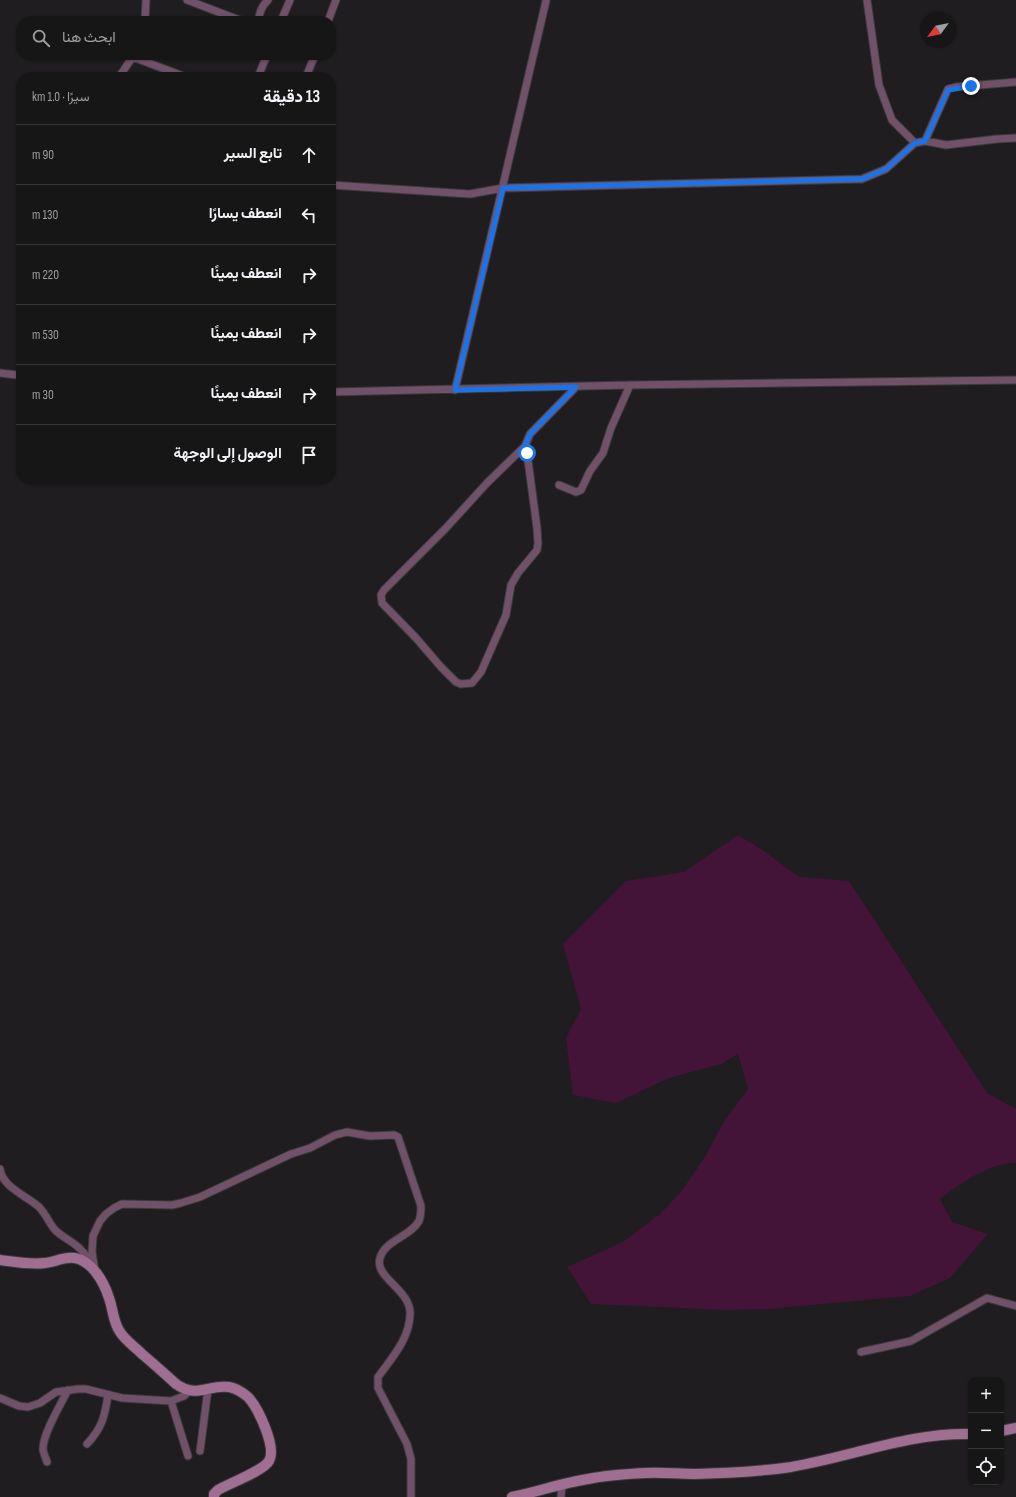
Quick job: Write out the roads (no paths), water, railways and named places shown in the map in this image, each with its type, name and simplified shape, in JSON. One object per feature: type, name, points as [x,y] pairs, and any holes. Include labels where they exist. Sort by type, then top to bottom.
[{"type":"street","points":[[145,16],[146,0]]},
{"type":"street","points":[[188,0],[229,16]]},
{"type":"street","points":[[259,16],[262,5],[268,0]]},
{"type":"street","points":[[283,16],[290,0]]},
{"type":"street","points":[[330,16],[336,0]]},
{"type":"street","points":[[867,0],[879,85],[892,120],[915,143]]},
{"type":"street","points":[[455,390],[546,1]]},
{"type":"street","points":[[123,72],[131,60]]},
{"type":"street","points":[[144,60],[173,72]]},
{"type":"street","points":[[260,72],[265,60]]},
{"type":"street","points":[[308,72],[313,60]]},
{"type":"street","points":[[925,141],[948,90],[956,87],[1016,82]]},
{"type":"street","points":[[336,185],[470,194],[503,188],[862,179],[886,169],[915,143],[925,141],[946,146],[1016,138]]},
{"type":"street","points":[[0,373],[16,375]]},
{"type":"street","points":[[336,392],[630,385],[1016,380]]},
{"type":"street","points":[[559,485],[576,492],[581,490],[590,471],[603,453],[611,428],[630,385]]},
{"type":"street","points":[[525,446],[537,528],[537,550],[518,573],[511,585],[506,615],[482,672],[472,683],[461,684],[456,682],[441,667],[416,638],[382,603],[381,595],[384,590],[441,533],[487,483],[525,446],[530,434],[576,387]]},
{"type":"street","points":[[95,1271],[92,1252],[93,1236],[100,1221],[106,1214],[122,1204],[172,1205],[181,1203],[200,1196],[291,1154],[310,1148],[335,1135],[354,1133],[370,1136],[394,1135],[398,1137],[422,1206],[419,1221],[414,1227],[391,1244],[380,1257],[378,1264],[381,1272],[406,1299],[410,1311],[405,1334],[398,1349],[378,1377],[377,1381],[378,1388],[407,1444],[411,1458],[411,1497]]},
{"type":"street","points":[[0,1169],[1,1174],[7,1183],[41,1209],[63,1238],[82,1250],[104,1286],[109,1298],[115,1323],[128,1342],[176,1384],[185,1390],[195,1392],[228,1387],[239,1390],[248,1397],[255,1406],[267,1433],[272,1456],[268,1463],[260,1469],[218,1490],[214,1494],[214,1497]]},
{"type":"street","points":[[0,1260],[31,1264],[48,1263],[67,1257],[76,1258],[87,1263],[95,1271]]},
{"type":"street","points":[[861,1352],[911,1341],[987,1298],[1016,1306]]},
{"type":"street","points":[[0,1398],[19,1406],[28,1407],[40,1403],[56,1392],[78,1389],[86,1389],[122,1398],[172,1401],[184,1396],[189,1391]]},
{"type":"street","points":[[200,1451],[208,1389]]},
{"type":"street","points":[[47,1462],[43,1450],[45,1441],[51,1424],[68,1390]]},
{"type":"street","points":[[87,1444],[96,1435],[101,1426],[106,1412],[108,1395]]},
{"type":"street","points":[[172,1401],[188,1456]]},
{"type":"street","points":[[1004,1430],[1016,1428]]},
{"type":"street","points":[[512,1497],[588,1478],[646,1473],[694,1474],[782,1468],[803,1465],[917,1438],[939,1435],[968,1434]]},
{"type":"street","points":[[561,1497],[562,1484]]}]
